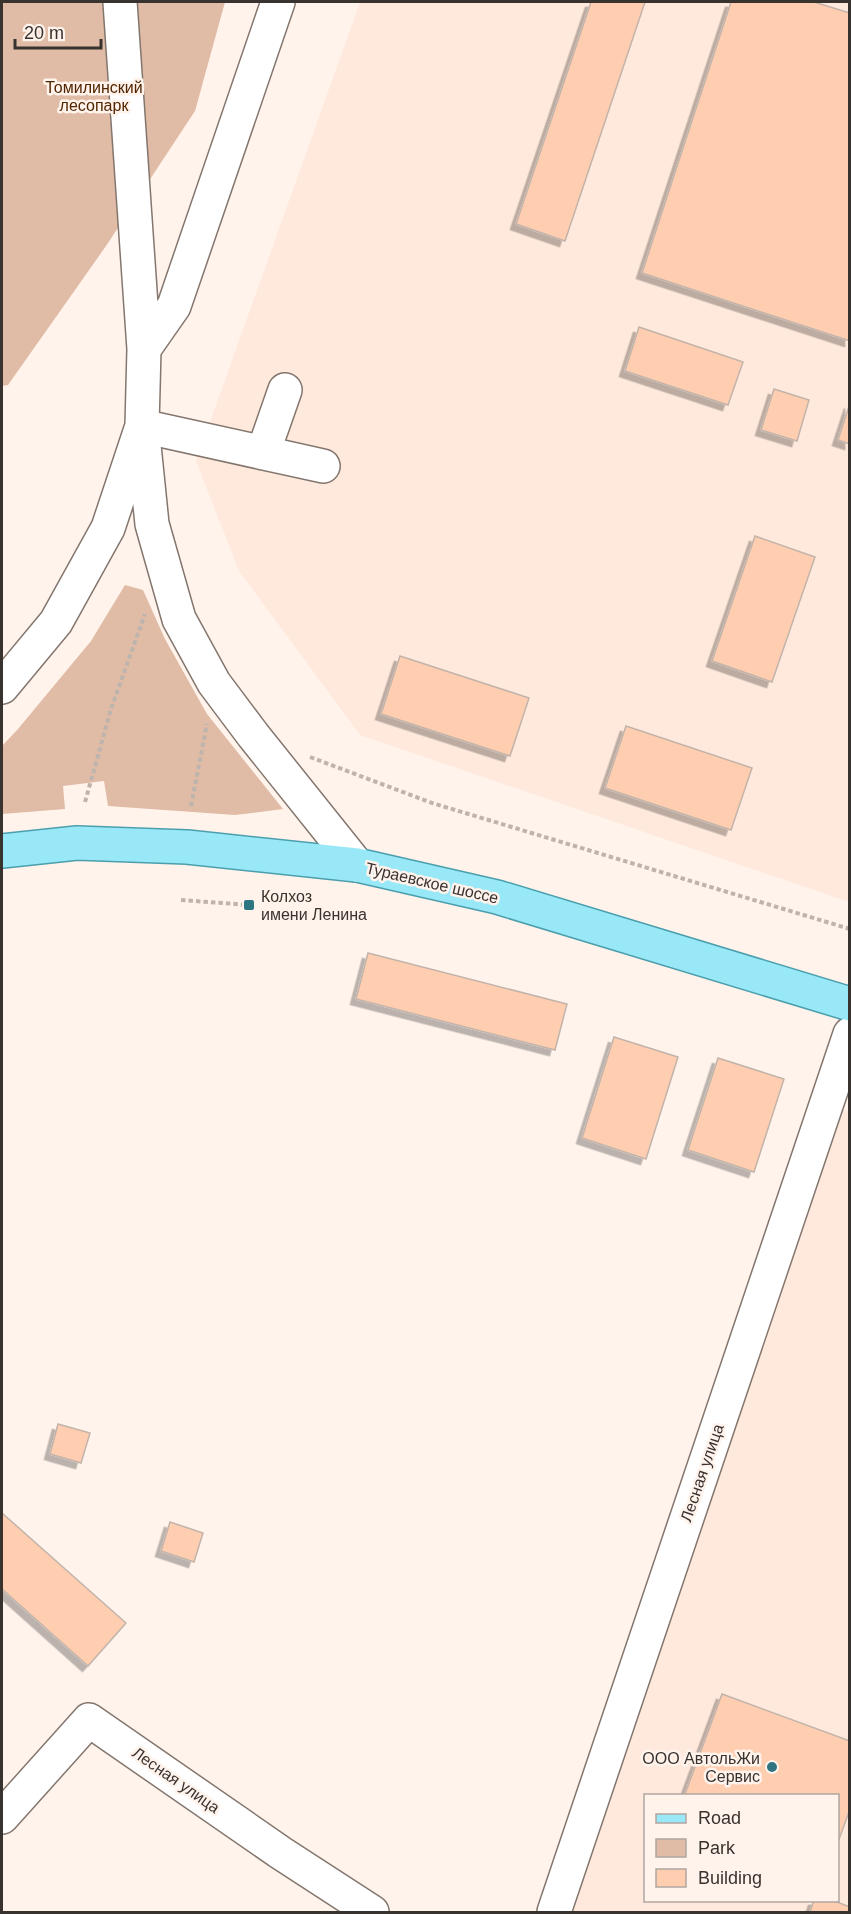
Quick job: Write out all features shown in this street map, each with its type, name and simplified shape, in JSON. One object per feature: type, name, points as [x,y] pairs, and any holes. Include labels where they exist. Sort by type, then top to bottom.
[{"type":"main road","name":"Тураевское шоссе","points":[[2,851],[77,843],[187,847],[357,865],[497,897],[849,1004]]},
{"type":"street","points":[[120,2],[144,349],[142,426],[152,524],[179,619],[214,682],[357,865]]},
{"type":"street","points":[[144,349],[174,306],[278,2]]},
{"type":"street","points":[[263,453],[285,390]]},
{"type":"street","points":[[142,426],[323,466]]},
{"type":"street","points":[[2,687],[56,622],[108,528],[142,426]]},
{"type":"street","name":"Лесная улица","points":[[554,1912],[849,1034]]},
{"type":"street","name":"Лесная улица","points":[[2,1816],[89,1719],[281,1853],[372,1912]]},
{"type":"path","points":[[85,802],[111,709],[147,609]]},
{"type":"path","points":[[191,806],[214,682]]},
{"type":"path","points":[[309,756],[432,803],[849,929]]},
{"type":"path","points":[[181,900],[249,905]]},
{"type":"shaded area","points":[[360,2],[849,2],[849,902],[360,735],[239,571],[196,461]]},
{"type":"shaded area","points":[[836,1107],[849,1112],[849,1912],[565,1912]]},
{"type":"green space","name":"Томилинский лесопарк","points":[[2,2],[225,2],[195,111],[106,246],[8,385],[2,386]]},
{"type":"green space","points":[[125,585],[143,590],[165,639],[207,714],[283,809],[235,815],[108,806],[104,781],[63,786],[65,809],[2,814],[2,746],[91,641]]},
{"type":"building","points":[[591,2],[645,2],[565,241],[516,224]]},
{"type":"building","points":[[731,2],[814,2],[850,13],[850,341],[642,273]]},
{"type":"building","points":[[639,327],[743,362],[728,405],[625,371]]},
{"type":"building","points":[[774,389],[809,400],[797,441],[761,430]]},
{"type":"building","points":[[850,403],[850,444],[838,440]]},
{"type":"building","points":[[755,536],[815,557],[772,682],[712,661]]},
{"type":"building","points":[[400,656],[529,698],[510,756],[381,714]]},
{"type":"building","points":[[626,726],[752,768],[731,830],[605,788]]},
{"type":"building","points":[[368,953],[567,1004],[555,1050],[356,999]]},
{"type":"building","points":[[614,1037],[678,1057],[646,1159],[582,1138]]},
{"type":"building","points":[[718,1058],[784,1079],[754,1172],[688,1150]]},
{"type":"building","points":[[58,1424],[90,1433],[81,1463],[50,1454]]},
{"type":"building","points":[[2,1513],[126,1623],[88,1666],[2,1589]]},
{"type":"building","points":[[170,1522],[203,1533],[194,1562],[161,1551]]},
{"type":"building","name":"ООО АвтольЖи Сервис","points":[[722,1694],[850,1741],[850,1809],[839,1839],[839,1794],[685,1794]]},
{"type":"building","points":[[813,1902],[837,1902],[850,1907],[850,1912],[810,1912]]},
{"type":"place","name":"Колхоз имени Ленина","points":[[249,905]]},
{"type":"place","name":"ООО АвтольЖи Сервис","points":[[772,1767]]}]
